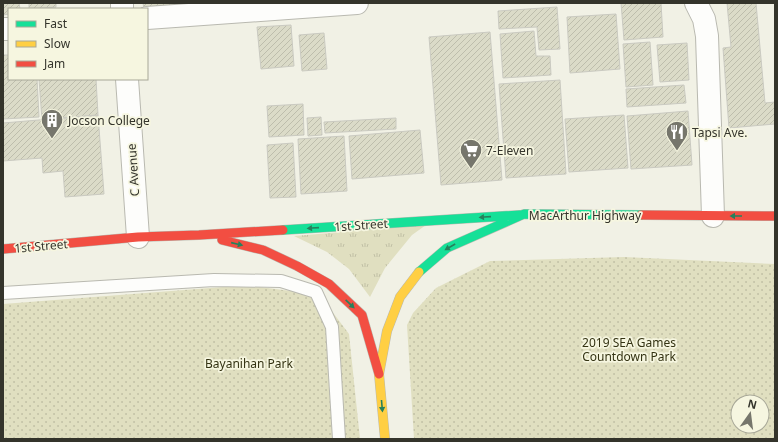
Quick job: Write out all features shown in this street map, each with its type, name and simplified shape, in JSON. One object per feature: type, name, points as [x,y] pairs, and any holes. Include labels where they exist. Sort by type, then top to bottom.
[{"type":"main road","name":"MacArthur Highway","points":[[385,439],[379,374],[387,331],[400,297],[420,271],[447,248],[524,214],[775,216]]},
{"type":"main road","name":"1st Street","points":[[3,249],[138,237],[199,235],[524,214]]},
{"type":"main road","name":"1st Street","points":[[199,235],[263,250],[297,266],[329,284],[362,315],[379,374]]},
{"type":"street","points":[[148,18],[357,3]]},
{"type":"street","points":[[696,3],[704,19],[707,36],[713,216]]},
{"type":"street","name":"C Avenue","points":[[127,80],[138,237]]},
{"type":"lane","points":[[3,294],[245,279],[281,280],[316,292],[332,327],[339,439]]},
{"type":"green space","points":[[426,225],[412,235],[385,268],[370,297],[349,269],[327,252],[294,236]]},
{"type":"green space","name":"2019 SEA Games Countdown Park","points":[[624,257],[775,264],[775,439],[414,439],[407,325],[413,313],[436,288],[490,261]]},
{"type":"green space","name":"Bayanihan Park","points":[[252,286],[306,293],[328,306],[349,334],[360,439],[3,439],[3,304]]},
{"type":"building","points":[[3,3],[19,3],[20,8],[8,8],[8,14],[3,15]]},
{"type":"building","points":[[29,3],[56,3],[56,7],[29,8]]},
{"type":"building","points":[[143,3],[200,3],[200,6],[144,8]]},
{"type":"building","points":[[621,3],[661,3],[663,37],[624,40]]},
{"type":"building","points":[[727,3],[756,3],[765,103],[775,102],[775,124],[729,128],[723,48],[731,47]]},
{"type":"building","points":[[557,7],[560,49],[539,50],[537,27],[499,29],[498,11]]},
{"type":"building","points":[[616,14],[620,69],[570,73],[567,17]]},
{"type":"building","points":[[291,25],[294,66],[261,69],[257,27]]},
{"type":"building","points":[[534,31],[536,56],[550,56],[551,75],[503,78],[500,34]]},
{"type":"building","points":[[490,32],[502,180],[441,185],[429,37]]},
{"type":"building","points":[[324,33],[327,69],[302,71],[299,35]]},
{"type":"building","points":[[650,42],[653,85],[626,87],[623,44]]},
{"type":"building","points":[[687,43],[689,80],[660,82],[657,45]]},
{"type":"building","points":[[3,55],[8,55],[8,80],[37,80],[39,117],[3,119]]},
{"type":"building","points":[[39,80],[96,80],[98,115],[42,120]]},
{"type":"building","points":[[560,80],[566,174],[506,178],[499,84]]},
{"type":"building","points":[[684,85],[686,103],[627,107],[626,89]]},
{"type":"building","points":[[303,104],[304,135],[269,137],[267,106]]},
{"type":"building","points":[[688,111],[692,165],[631,169],[627,116]]},
{"type":"building","name":"Jocson College","points":[[98,115],[104,194],[65,197],[63,171],[43,173],[42,158],[3,161],[3,123]]},
{"type":"building","points":[[624,115],[628,168],[569,172],[565,119]]},
{"type":"building","points":[[321,117],[322,135],[308,136],[307,118]]},
{"type":"building","points":[[396,118],[396,129],[325,133],[324,122]]},
{"type":"building","points":[[420,130],[424,173],[352,179],[349,136]]},
{"type":"building","points":[[344,136],[347,191],[301,194],[298,139]]},
{"type":"building","points":[[293,143],[296,197],[270,198],[267,145]]},
{"type":"traffic: fast","points":[[419,272],[447,248],[524,214],[641,215]]},
{"type":"traffic: fast","points":[[283,230],[520,215]]},
{"type":"traffic: slow","points":[[385,439],[379,374],[387,331],[400,297],[419,272]]},
{"type":"traffic: jam","points":[[641,215],[775,216]]},
{"type":"traffic: jam","points":[[3,249],[138,237],[283,230]]},
{"type":"traffic: jam","points":[[222,240],[263,250],[297,266],[329,284],[362,315],[379,374]]},
{"type":"place","name":"Jocson College","points":[[52,140]]},
{"type":"place","name":"Tapsi Ave.","points":[[677,152]]},
{"type":"place","name":"7-Eleven","points":[[471,170]]}]
